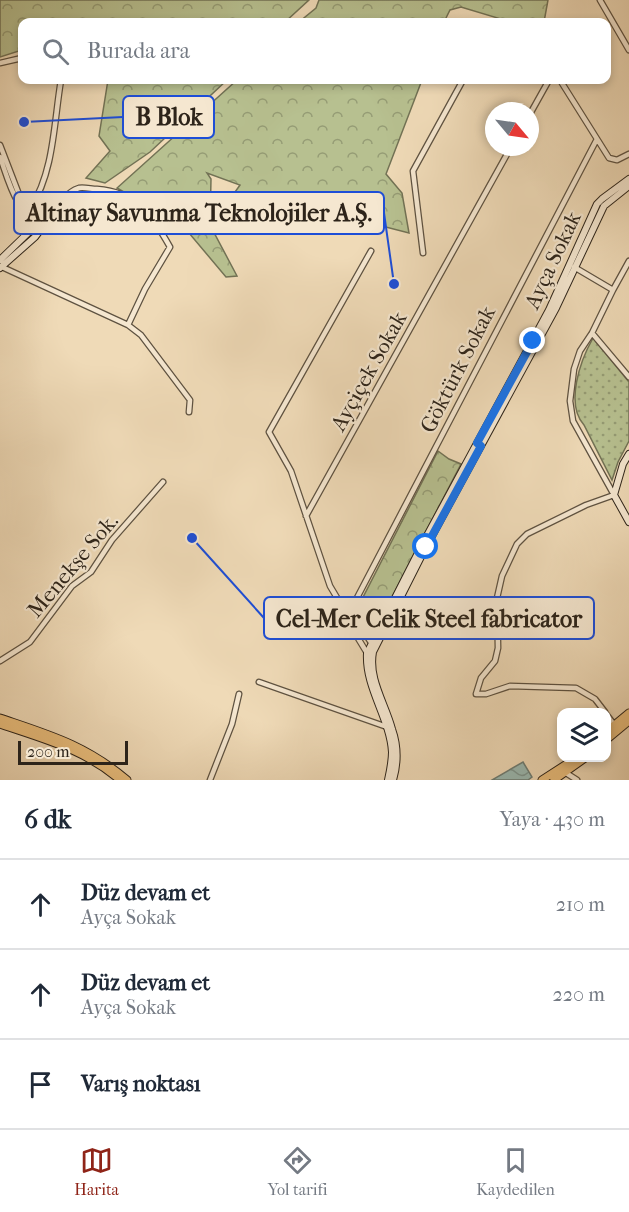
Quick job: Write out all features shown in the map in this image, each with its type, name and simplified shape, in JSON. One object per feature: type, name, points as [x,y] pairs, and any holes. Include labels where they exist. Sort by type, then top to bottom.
[{"type":"main road","points":[[611,734],[629,713]]},
{"type":"main road","points":[[0,718],[80,747],[99,758],[127,780]]},
{"type":"main road","points":[[611,730],[629,721]]},
{"type":"main road","points":[[0,724],[76,751],[101,765],[120,780]]},
{"type":"main road","points":[[542,780],[570,762]]},
{"type":"main road","points":[[554,780],[580,762]]},
{"type":"street","points":[[600,0],[610,18]]},
{"type":"street","points":[[611,19],[629,50]]},
{"type":"street","points":[[0,65],[18,59]]},
{"type":"street","points":[[31,207],[40,193],[48,170],[60,84]]},
{"type":"street","points":[[423,253],[413,171],[461,84]]},
{"type":"street","points":[[537,102],[547,84]]},
{"type":"street","points":[[563,84],[609,158],[617,160],[629,154]]},
{"type":"street","name":"Göktürk Sokak","points":[[349,616],[597,139]]},
{"type":"street","points":[[0,149],[20,197],[31,207],[44,225]]},
{"type":"street","name":"Ayçiçek Sokak","points":[[306,516],[506,156]]},
{"type":"street","points":[[0,158],[17,202],[36,222],[44,225]]},
{"type":"street","name":"Ayça Sokak","points":[[479,445],[537,343],[597,204],[629,179]]},
{"type":"street","points":[[613,290],[572,266],[604,206],[629,186]]},
{"type":"street","points":[[128,325],[145,289],[170,247],[147,210],[137,202],[110,190],[79,188],[66,196],[44,225],[32,230],[1,265],[128,325],[141,335],[190,400],[189,412]]},
{"type":"street","points":[[370,251],[269,432],[291,471],[330,586],[349,616],[357,621],[367,635],[374,680],[397,752],[393,780]]},
{"type":"street","points":[[629,261],[592,333],[580,351],[574,369],[570,401],[573,422],[629,522]]},
{"type":"street","name":"Ayça Sokak","points":[[371,652],[572,266]]},
{"type":"street","points":[[592,333],[629,377]]},
{"type":"street","points":[[614,495],[623,464],[629,454]]},
{"type":"street","name":"Menekşe Sok.","points":[[0,661],[30,642],[72,586],[91,572],[112,540],[163,482]]},
{"type":"street","points":[[602,708],[595,699],[576,688],[510,686],[486,694],[476,694],[482,678],[495,661],[498,648],[497,598],[502,576],[517,544],[526,534],[586,505],[614,495]]},
{"type":"street","points":[[349,616],[350,625],[371,652]]},
{"type":"street","points":[[367,635],[378,636]]},
{"type":"street","points":[[359,639],[371,652]]},
{"type":"street","points":[[371,652],[366,663],[372,687],[392,738],[388,780]]},
{"type":"street","points":[[260,682],[387,727]]},
{"type":"street","points":[[210,780],[232,724],[239,694]]},
{"type":"street","points":[[611,720],[616,727]]},
{"type":"street","points":[[566,773],[577,780]]},
{"type":"green space","points":[[0,0],[309,0],[289,18],[18,18],[18,51],[0,57]]},
{"type":"green space","points":[[319,0],[548,0],[545,18],[498,18],[461,7],[450,10],[446,18],[304,18],[316,8]]},
{"type":"green space","points":[[107,84],[223,84],[150,152],[105,183],[86,178],[110,151],[99,136]]},
{"type":"green space","points":[[233,84],[420,84],[386,174],[402,193],[409,233],[277,199],[251,195],[250,203],[235,192],[240,185],[207,173],[211,179],[210,225],[237,276],[226,277],[184,227],[117,188]]},
{"type":"green space","points":[[593,338],[629,382],[629,441],[612,480],[578,416],[576,406],[576,382],[579,370]]},
{"type":"green space","points":[[438,451],[461,464],[379,622],[371,630],[366,631],[356,616],[357,609]]},
{"type":"water","points":[[523,762],[532,777],[528,780],[492,780]]},
{"type":"place","name":"B Blok","points":[[24,122]]},
{"type":"place","name":"Altinay Savunma Teknolojiler A.Ş.","points":[[394,284]]},
{"type":"place","name":"Cel-Mer Celik Steel fabricator","points":[[192,538]]},
{"type":"route","points":[[426,547],[481,446],[477,443],[533,341]]}]
